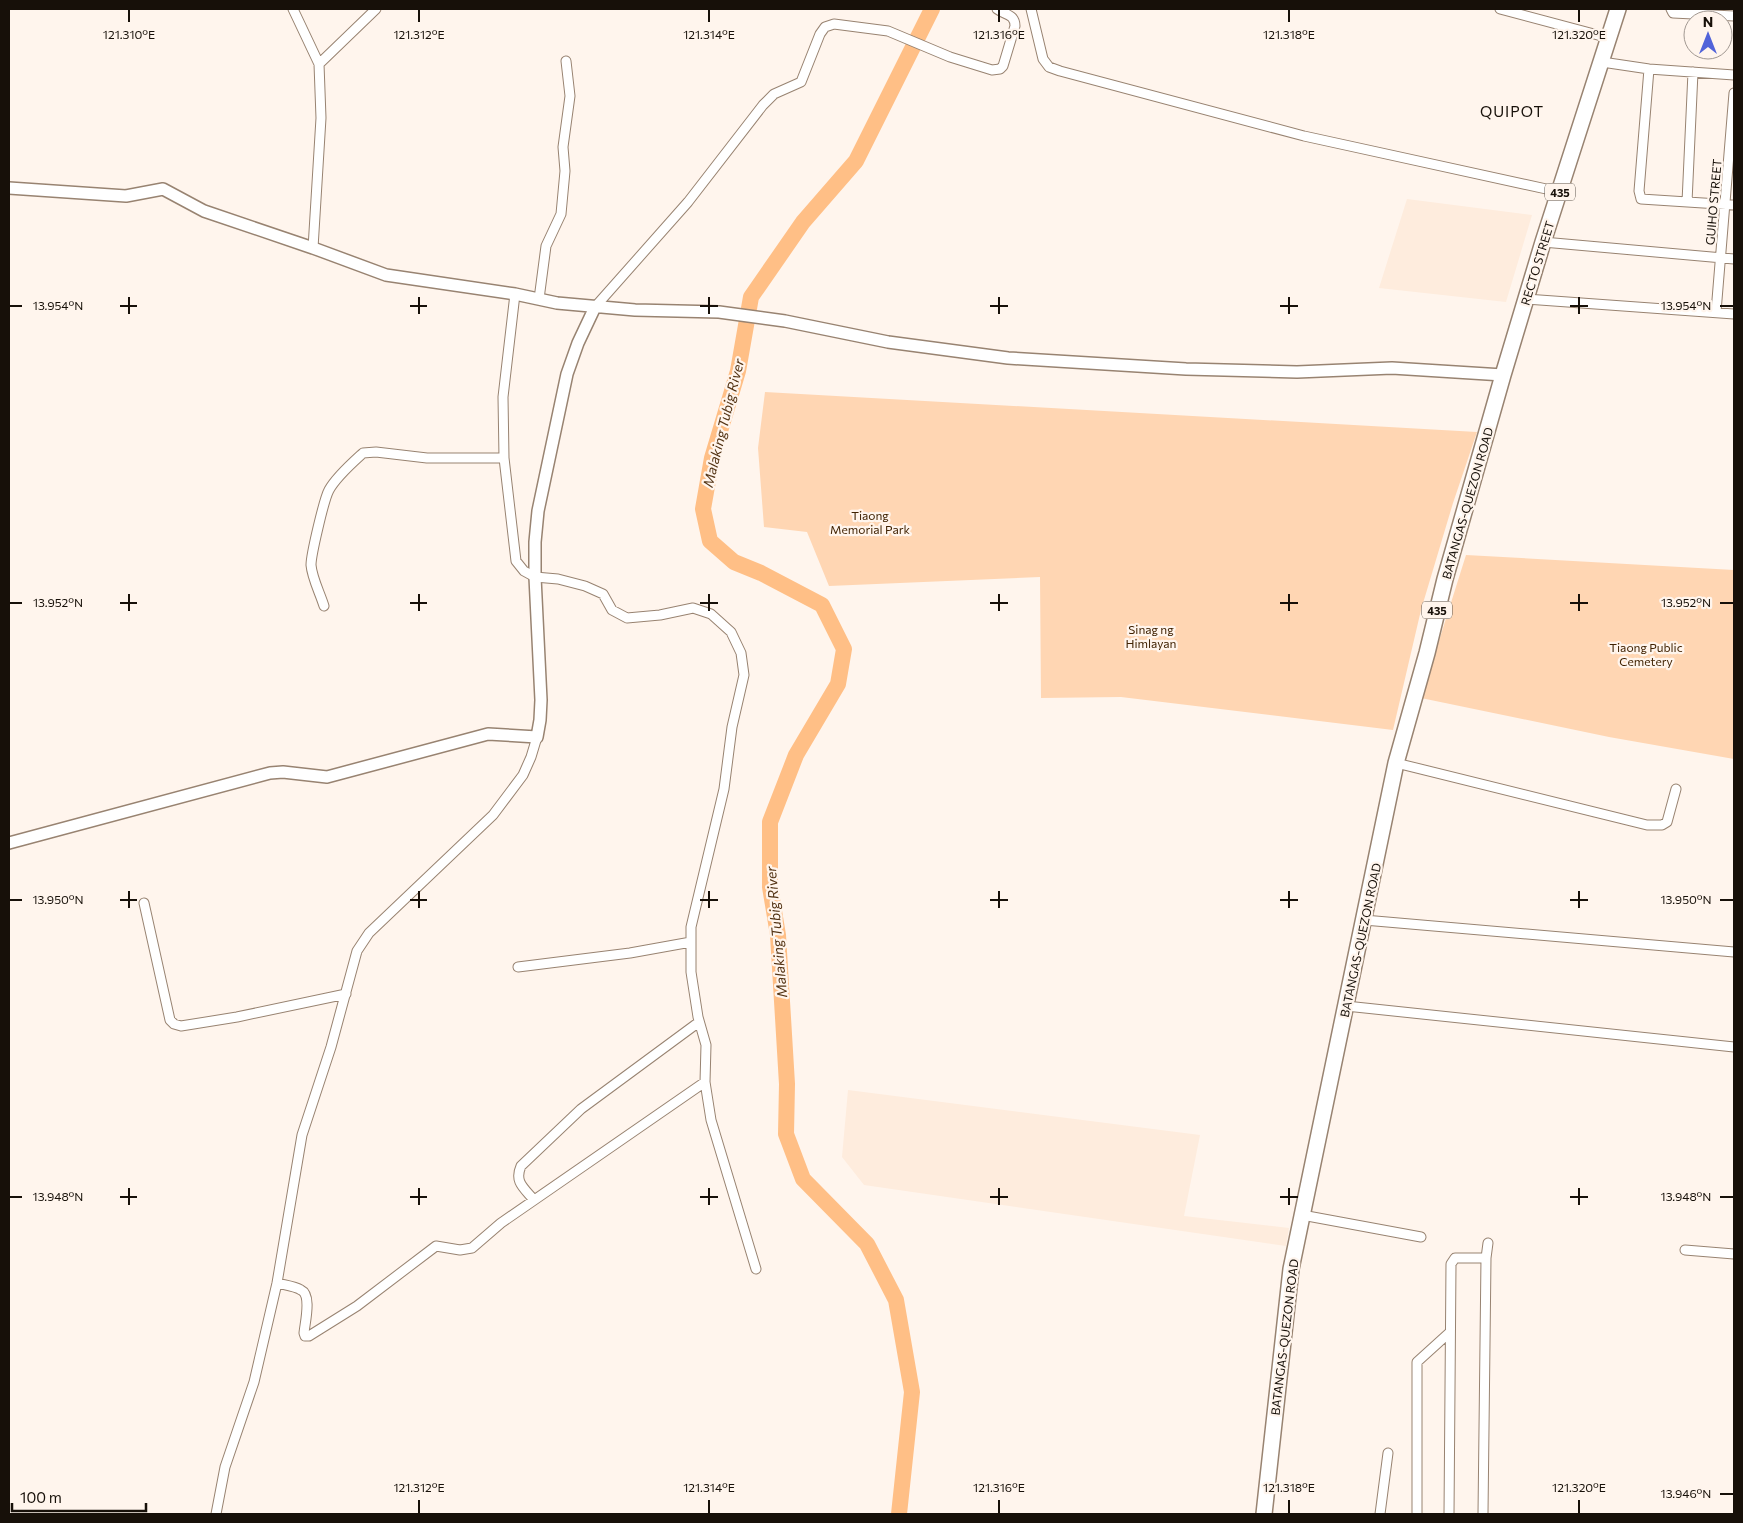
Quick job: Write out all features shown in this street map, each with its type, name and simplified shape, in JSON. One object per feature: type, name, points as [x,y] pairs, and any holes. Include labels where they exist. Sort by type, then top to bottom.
[{"type":"main road","name":"RECTO STREET","points":[[1503,375],[1543,242],[1618,9]]},
{"type":"main road","name":"BATANGAS-QUEZON ROAD","points":[[1264,1514],[1291,1268],[1396,763],[1427,654],[1445,579],[1503,375]]},
{"type":"street","points":[[293,9],[319,64],[321,118],[313,248]]},
{"type":"street","points":[[319,64],[376,9]]},
{"type":"street","points":[[216,1514],[225,1467],[254,1382],[277,1283],[302,1135],[331,1047],[357,951],[369,933],[493,815],[522,775],[531,757],[540,720],[541,700],[535,577],[535,542],[538,511],[567,374],[578,343],[595,307],[688,202],[763,105],[774,94],[802,82],[820,34],[825,27],[834,24],[888,31],[950,57],[992,70],[1000,69],[1003,66],[1015,20],[1012,16],[997,9]]},
{"type":"street","points":[[1031,9],[1043,59],[1049,67],[1060,71],[1304,136],[1560,192]]},
{"type":"street","points":[[1500,9],[1610,38]]},
{"type":"street","points":[[539,299],[546,246],[561,214],[566,171],[563,148],[570,96],[566,61]]},
{"type":"street","points":[[1602,62],[1649,69],[1734,75]]},
{"type":"street","points":[[1649,69],[1639,191],[1641,199],[1730,205]]},
{"type":"street","points":[[1687,202],[1692,72]]},
{"type":"street","name":"GUIHO STREET","points":[[1716,312],[1721,258],[1730,205],[1734,93]]},
{"type":"street","points":[[9,188],[126,196],[163,189],[204,211],[386,275],[595,307],[719,312],[785,321],[888,342],[1008,358],[1186,369],[1297,372],[1392,368],[1503,375]]},
{"type":"street","points":[[1543,242],[1734,259]]},
{"type":"street","points":[[515,294],[503,397],[504,458],[516,561],[524,571],[535,577],[567,582],[603,594],[612,610],[626,618],[660,615],[692,608],[710,614],[730,632],[741,652],[744,674],[732,727],[724,789],[690,927],[691,972],[699,1022],[706,1045],[705,1082],[711,1120],[756,1269]]},
{"type":"street","points":[[1526,299],[1734,314]]},
{"type":"street","points":[[324,606],[311,568],[325,504],[329,490],[349,465],[363,453],[376,452],[426,458],[504,458]]},
{"type":"street","points":[[9,843],[270,773],[283,772],[327,776],[488,734],[537,737]]},
{"type":"street","points":[[1396,763],[1647,825],[1662,825],[1667,822],[1676,789]]},
{"type":"street","points":[[144,903],[170,1020],[174,1024],[181,1026],[237,1017],[346,994]]},
{"type":"street","points":[[1364,920],[1734,952]]},
{"type":"street","points":[[518,967],[630,953],[691,942]]},
{"type":"street","points":[[1346,1006],[1734,1046]]},
{"type":"street","points":[[534,1200],[518,1180],[521,1166],[581,1109],[699,1022]]},
{"type":"street","points":[[277,1283],[302,1290],[306,1294],[304,1333],[305,1336],[309,1336],[357,1306],[436,1246],[460,1250],[472,1248],[501,1223],[705,1082]]},
{"type":"street","points":[[1302,1215],[1421,1237]]},
{"type":"street","points":[[1483,1514],[1486,1258],[1488,1243]]},
{"type":"street","points":[[1685,1250],[1734,1254]]},
{"type":"street","points":[[1449,1514],[1451,1264],[1455,1258],[1486,1258]]},
{"type":"street","points":[[1417,1514],[1417,1362],[1450,1332]]},
{"type":"street","points":[[1380,1514],[1388,1453]]},
{"type":"shaded area","points":[[1407,199],[1532,215],[1506,302],[1379,288]]},
{"type":"shaded area","points":[[848,1090],[1200,1135],[1184,1216],[1289,1228],[1286,1246],[864,1185],[842,1157]]},
{"type":"green space","points":[[765,392],[1477,432],[1453,503],[1421,610],[1393,730],[1121,697],[1041,698],[1040,577],[829,586],[807,532],[764,527],[758,448]]},
{"type":"green space","name":"Tiaong Public Cemetery","points":[[1466,555],[1734,570],[1734,759],[1609,737],[1421,698]]},
{"type":"waterway","name":"Malaking Tubig River","points":[[899,1514],[912,1392],[896,1300],[867,1244],[803,1179],[786,1134],[787,1084],[778,935],[770,887],[770,822],[796,755],[838,684],[844,649],[822,605],[761,573],[734,562],[710,541],[703,509],[712,458],[738,371],[751,297],[803,222],[856,161],[932,9]]},
{"type":"district","name":"QUIPOT","points":[[1512,111]]},
{"type":"park label","name":"Tiaong Memorial Park","points":[[870,522]]},
{"type":"park label","name":"Sinag ng Himlayan","points":[[1151,636]]}]
